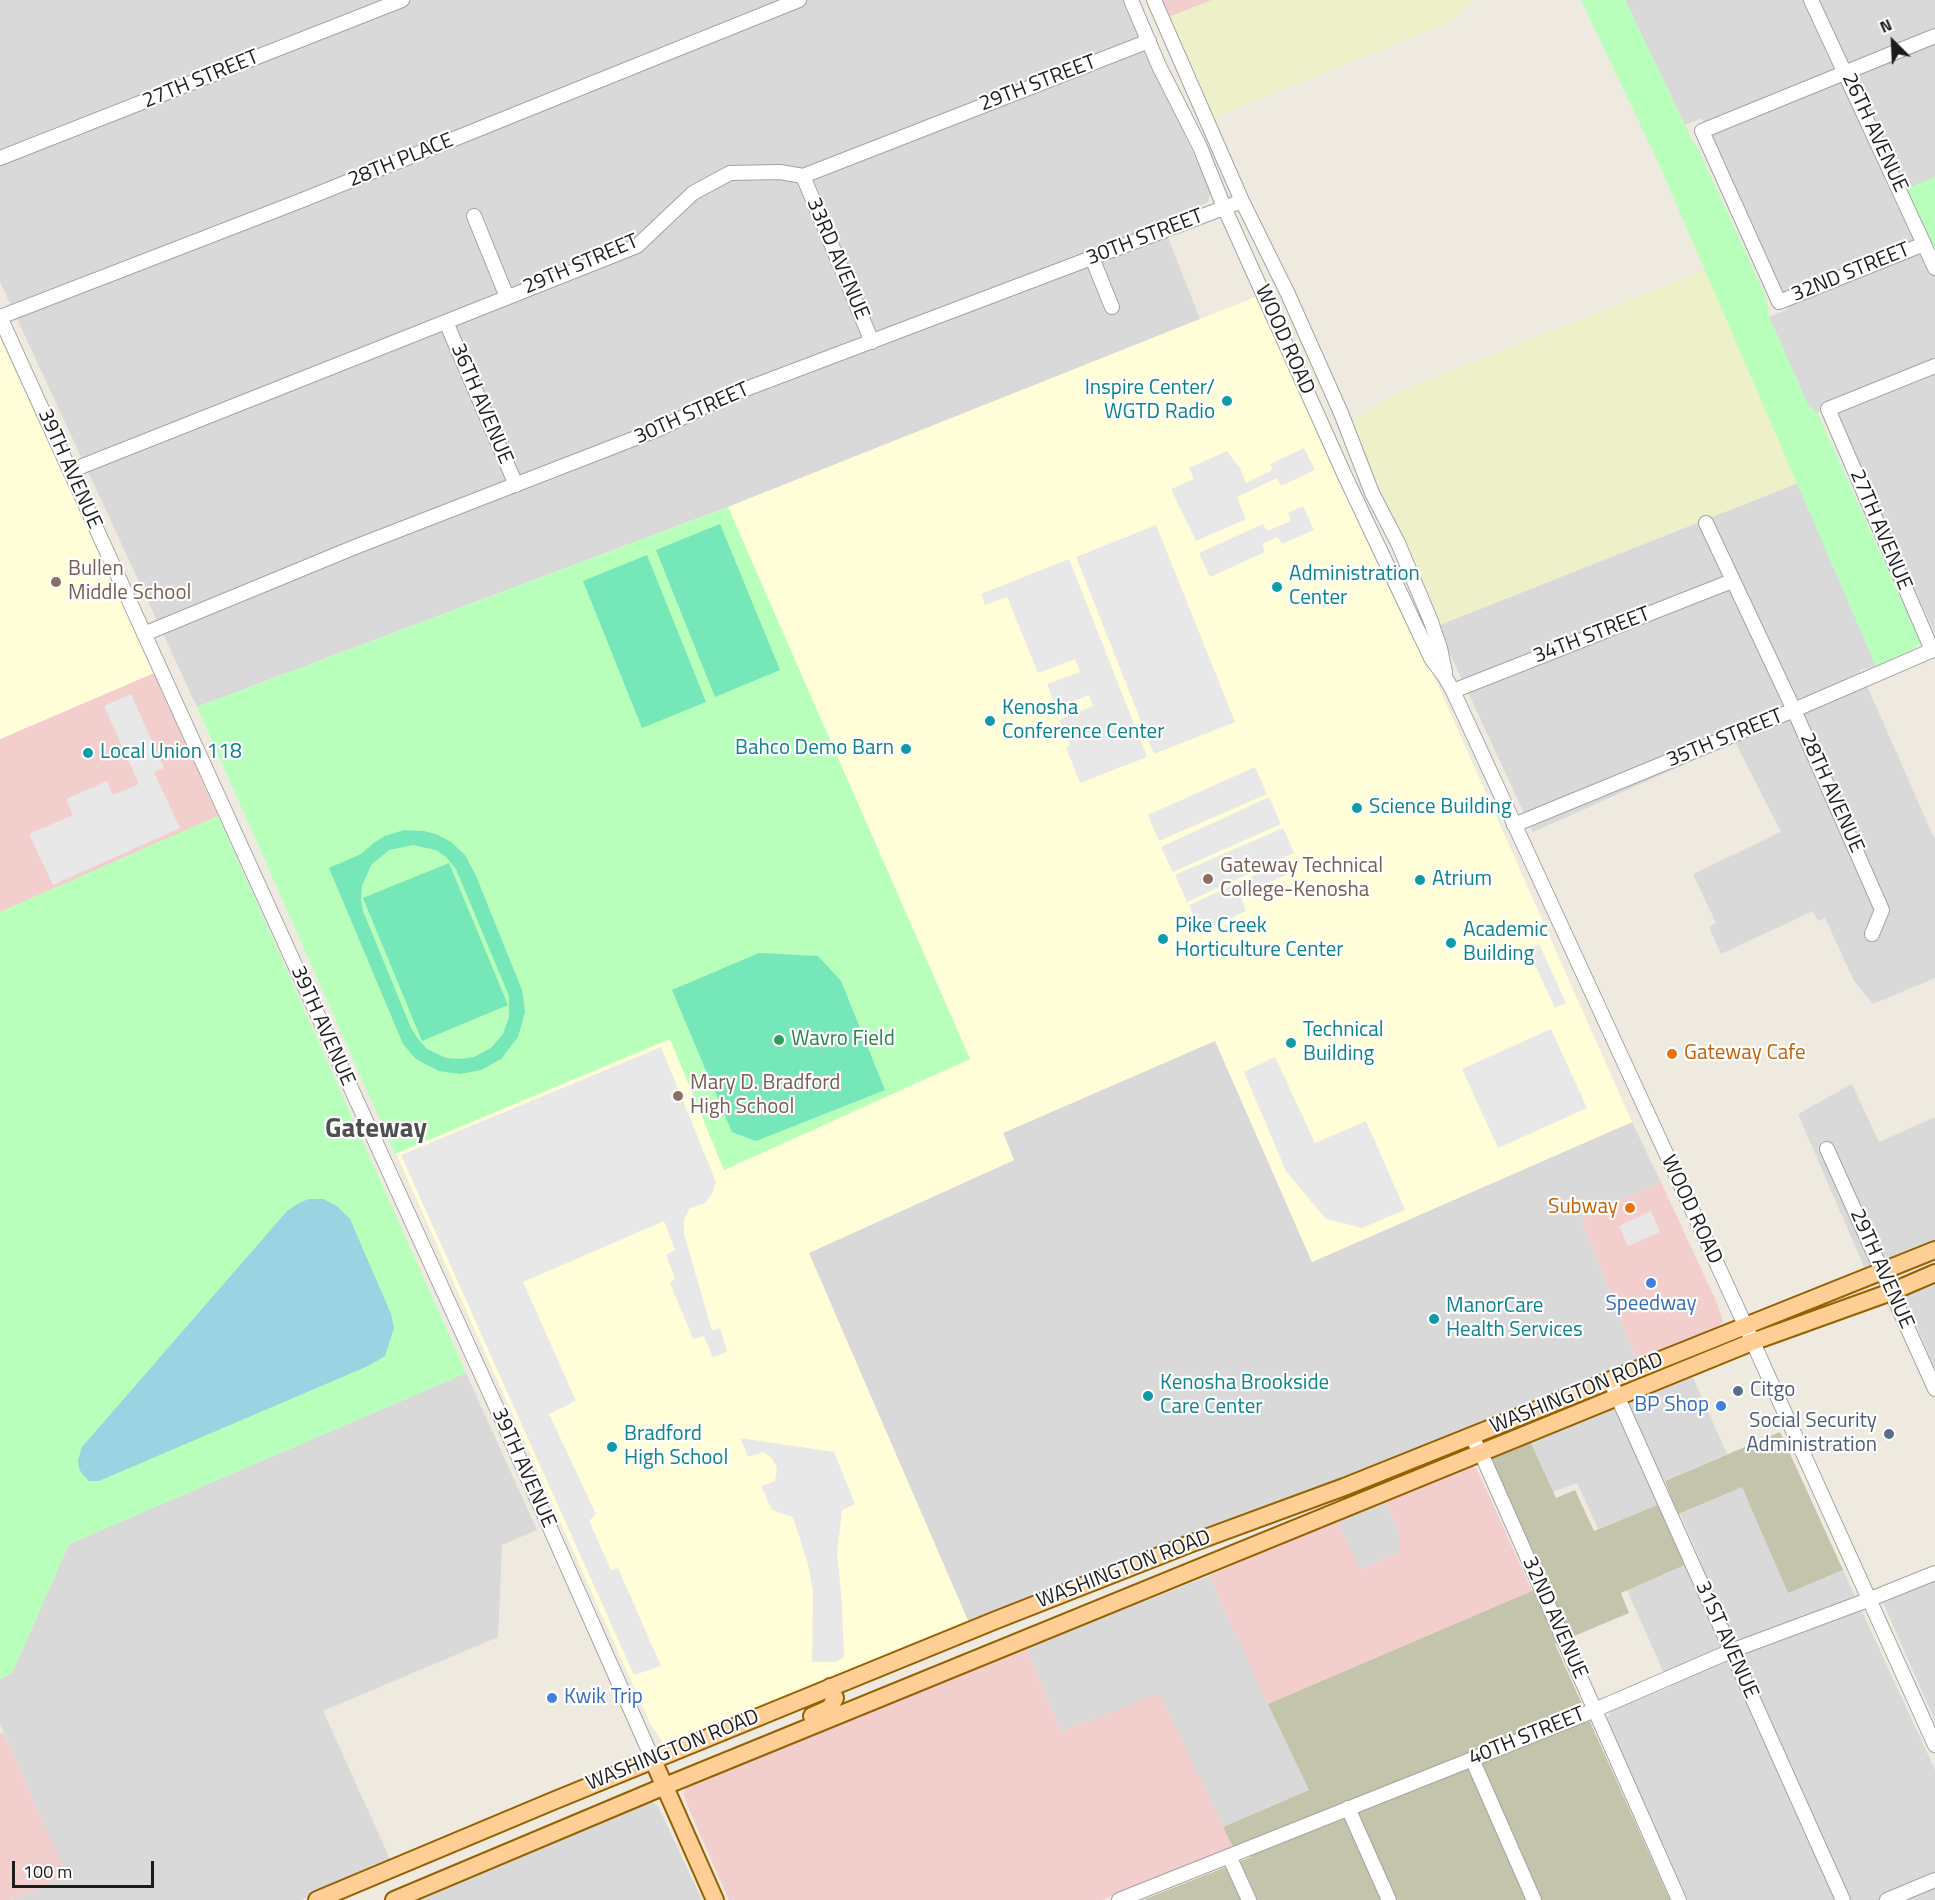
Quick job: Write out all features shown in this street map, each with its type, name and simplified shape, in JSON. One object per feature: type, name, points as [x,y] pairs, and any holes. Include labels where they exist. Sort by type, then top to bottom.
[{"type":"main road","name":"WASHINGTON ROAD","points":[[394,1900],[665,1786],[1618,1398],[1882,1272],[1935,1250]]},
{"type":"main road","name":"WASHINGTON ROAD","points":[[317,1900],[830,1687],[1610,1380],[1891,1292],[1935,1273]]},
{"type":"main road","points":[[1409,1461],[1418,1479]]},
{"type":"main road","points":[[766,1745],[784,1728],[830,1708],[835,1698],[830,1687]]},
{"type":"main road","name":"39TH AVENUE","points":[[652,1760],[715,1900]]},
{"type":"street","name":"27TH STREET","points":[[0,158],[402,0]]},
{"type":"street","name":"28TH PLACE","points":[[0,317],[300,201],[800,0]]},
{"type":"street","name":"WOOD ROAD","points":[[1131,0],[1200,147],[1224,207],[1392,577],[1431,658],[1453,691],[1935,1745]]},
{"type":"street","name":"WOOD ROAD","points":[[1154,0],[1242,201],[1292,302],[1341,413],[1372,493],[1398,543],[1437,638],[1445,677]]},
{"type":"street","name":"26TH AVENUE","points":[[1811,0],[1935,268]]},
{"type":"street","points":[[1846,72],[1935,36]]},
{"type":"street","name":"29TH STREET","points":[[70,471],[637,246],[693,193],[730,173],[780,172],[803,176],[1149,41]]},
{"type":"street","name":"32ND STREET","points":[[1846,72],[1702,131],[1779,302],[1924,244]]},
{"type":"street","name":"33RD AVENUE","points":[[803,176],[872,342]]},
{"type":"street","name":"30TH STREET","points":[[144,634],[355,547],[659,429],[722,398],[1242,201]]},
{"type":"street","points":[[474,216],[507,297]]},
{"type":"street","points":[[1092,258],[1112,307]]},
{"type":"street","name":"39TH AVENUE","points":[[0,317],[503,1422],[652,1760]]},
{"type":"street","name":"36TH AVENUE","points":[[447,322],[516,485]]},
{"type":"street","name":"27TH AVENUE","points":[[1934,650],[1828,409],[1935,366]]},
{"type":"street","name":"28TH AVENUE","points":[[1706,523],[1794,710],[1882,910],[1872,934]]},
{"type":"street","name":"34TH STREET","points":[[1453,691],[1732,581]]},
{"type":"street","name":"35TH STREET","points":[[1514,825],[1934,650]]},
{"type":"street","name":"29TH AVENUE","points":[[1827,1149],[1935,1389]]},
{"type":"street","name":"31ST AVENUE","points":[[1610,1380],[1843,1900]]},
{"type":"street","name":"32ND AVENUE","points":[[1471,1436],[1481,1453],[1679,1900]]},
{"type":"street","name":"40TH STREET","points":[[1119,1900],[1594,1710],[1731,1651],[1935,1573]]},
{"type":"street","points":[[1472,1759],[1534,1900]]},
{"type":"street","points":[[1348,1808],[1389,1900]]},
{"type":"street","points":[[1229,1856],[1249,1900]]},
{"type":"street","points":[[1887,1900],[1935,1880]]},
{"type":"shaded area","points":[[0,0],[1124,0],[1211,193],[1208,202],[1163,225],[1200,319],[728,507],[197,707],[0,282]]},
{"type":"shaded area","points":[[1162,0],[1212,0],[1169,17]]},
{"type":"shaded area","points":[[1212,0],[1475,0],[1452,21],[1214,118],[1169,17]]},
{"type":"shaded area","points":[[1625,0],[1935,0],[1935,634],[1840,425],[1838,416],[1840,412],[1834,398],[1822,404],[1818,414],[1808,405],[1769,317],[1788,309],[1702,118],[1685,125]]},
{"type":"shaded area","points":[[1705,270],[1798,483],[1437,626],[1411,555],[1350,421],[1395,393]]},
{"type":"shaded area","points":[[1258,296],[1369,544],[1418,640],[1632,1122],[1312,1262],[1215,1041],[1003,1133],[1014,1160],[809,1253],[969,1623],[677,1742],[663,1743],[650,1723],[197,707],[728,507]]},
{"type":"shaded area","name":"Bullen Middle School","points":[[0,338],[154,673],[0,739]]},
{"type":"shaded area","points":[[1304,448],[1315,470],[1281,486],[1277,478],[1237,497],[1246,519],[1196,541],[1171,489],[1194,479],[1189,468],[1227,451],[1240,468],[1246,483],[1273,470],[1270,464]]},
{"type":"shaded area","points":[[1798,483],[1876,666],[1860,670],[1935,840],[1935,978],[1873,1004],[1854,981],[1825,918],[1818,921],[1813,911],[1721,954],[1709,927],[1716,923],[1693,874],[1781,832],[1735,742],[1533,832],[1437,626]]},
{"type":"shaded area","points":[[1303,506],[1314,530],[1282,544],[1278,537],[1262,544],[1265,552],[1210,577],[1199,553],[1263,524],[1267,531],[1291,521],[1288,513]]},
{"type":"shaded area","points":[[1156,525],[1235,722],[1154,754],[1076,557]]},
{"type":"shaded area","points":[[1069,559],[1147,757],[1080,783],[1066,747],[1070,745],[1059,720],[1093,706],[1089,695],[1056,708],[1047,684],[1080,672],[1075,659],[1038,673],[1007,597],[985,605],[981,594]]},
{"type":"shaded area","points":[[154,673],[218,816],[0,912],[0,739]]},
{"type":"shaded area","points":[[131,694],[164,768],[154,772],[180,828],[53,885],[29,834],[73,815],[66,799],[107,781],[113,795],[139,784],[104,706]]},
{"type":"shaded area","points":[[1255,767],[1267,794],[1159,841],[1148,815]]},
{"type":"shaded area","points":[[1269,797],[1281,824],[1173,872],[1161,847]]},
{"type":"shaded area","points":[[1283,828],[1294,853],[1187,902],[1175,875]]},
{"type":"shaded area","points":[[1288,860],[1293,872],[1240,895],[1246,911],[1200,932],[1189,905]]},
{"type":"shaded area","points":[[1539,944],[1566,1003],[1555,1008],[1528,949]]},
{"type":"shaded area","points":[[1551,1029],[1587,1108],[1498,1148],[1462,1069]]},
{"type":"shaded area","points":[[1216,1040],[1312,1262],[1632,1122],[1661,1182],[1581,1218],[1637,1361],[1315,1489],[1216,1524],[969,1623],[808,1253],[1014,1160],[1003,1133]]},
{"type":"shaded area","points":[[661,1047],[716,1182],[712,1194],[705,1203],[690,1208],[684,1219],[684,1234],[712,1331],[720,1328],[727,1351],[713,1358],[704,1336],[693,1339],[670,1283],[675,1279],[666,1255],[675,1250],[664,1221],[523,1282],[576,1401],[549,1414],[596,1514],[589,1521],[611,1570],[618,1568],[661,1666],[634,1675],[401,1155]]},
{"type":"shaded area","points":[[1275,1057],[1315,1143],[1366,1121],[1405,1210],[1362,1228],[1326,1219],[1286,1171],[1244,1072]]},
{"type":"shaded area","points":[[1852,1084],[1879,1142],[1935,1117],[1935,1241],[1865,1269],[1798,1114]]},
{"type":"shaded area","points":[[1661,1182],[1717,1303],[1723,1321],[1717,1329],[1637,1361],[1581,1218]]},
{"type":"shaded area","points":[[1651,1211],[1660,1232],[1628,1246],[1619,1226]]},
{"type":"shaded area","points":[[1935,1275],[1935,1369],[1902,1293]]},
{"type":"shaded area","points":[[466,1373],[537,1530],[502,1545],[498,1637],[323,1711],[391,1861],[301,1900],[11,1900],[66,1876],[0,1724],[0,1679],[12,1673],[69,1544]]},
{"type":"shaded area","points":[[1691,1373],[1727,1454],[1650,1487],[1658,1505],[1598,1529],[1577,1483],[1553,1492],[1529,1439]]},
{"type":"shaded area","points":[[1780,1432],[1843,1570],[1788,1593],[1742,1487],[1665,1520],[1685,1565],[1621,1593],[1629,1613],[1555,1644],[1670,1900],[1143,1900],[1251,1857],[1243,1843],[1233,1847],[1223,1827],[1309,1790],[1268,1704],[1546,1585],[1491,1461],[1491,1456],[1529,1439],[1556,1498],[1575,1490],[1594,1531],[1672,1499],[1665,1481]]},
{"type":"shaded area","points":[[740,1438],[834,1452],[855,1504],[842,1510],[837,1553],[844,1657],[835,1662],[812,1662],[813,1591],[808,1564],[793,1517],[772,1510],[761,1486],[775,1481],[777,1468],[772,1458],[763,1452],[748,1457]]},
{"type":"shaded area","points":[[1470,1464],[1477,1469],[1532,1591],[1268,1704],[1209,1576],[1336,1518],[1360,1570],[1400,1552],[1400,1536],[1384,1497]]},
{"type":"shaded area","points":[[1742,1487],[1788,1592],[1843,1570],[1935,1770],[1935,1900],[1688,1900],[1607,1719],[1611,1711],[1620,1706],[1670,1687],[1627,1590],[1700,1559],[1680,1514]]},
{"type":"shaded area","points":[[1384,1497],[1400,1536],[1400,1552],[1359,1570],[1336,1518]]},
{"type":"shaded area","points":[[1209,1576],[1309,1790],[1223,1827],[1159,1694],[1061,1732],[1026,1648]]},
{"type":"shaded area","points":[[1935,1581],[1935,1721],[1883,1603]]},
{"type":"shaded area","points":[[1026,1648],[1061,1732],[1159,1693],[1233,1847],[1102,1900],[729,1900],[685,1800],[685,1787]]},
{"type":"shaded area","points":[[3,1732],[67,1876],[11,1900],[0,1900],[0,1734]]},
{"type":"shaded area","points":[[651,1802],[658,1806],[702,1900],[416,1900]]},
{"type":"green space","points":[[1581,0],[1625,0],[1692,140],[1698,148],[1766,297],[1769,317],[1808,405],[1818,414],[1919,639],[1920,643],[1915,648],[1876,666],[1659,164]]},
{"type":"green space","points":[[1935,177],[1935,268],[1900,191]]},
{"type":"green space","points":[[728,507],[970,1059],[724,1170],[670,1039],[395,1154],[197,707]]},
{"type":"green space","points":[[720,524],[780,670],[715,697],[656,550]]},
{"type":"green space","points":[[647,555],[706,702],[642,728],[583,581]]},
{"type":"green space","points":[[218,816],[466,1373],[69,1544],[12,1673],[0,1679],[0,912]]},
{"type":"green space","points":[[404,830],[424,831],[438,835],[451,842],[465,855],[476,876],[522,990],[525,1012],[518,1037],[501,1059],[481,1070],[460,1074],[439,1071],[416,1059],[403,1044],[329,868],[361,854],[385,836]],"holes":[[[413,845],[436,850],[446,857],[456,869],[509,996],[509,1017],[503,1034],[491,1048],[474,1057],[446,1058],[427,1049],[418,1039],[411,1028],[363,911],[362,886],[371,865],[389,850]]]},
{"type":"green space","points":[[449,863],[508,1005],[422,1041],[363,898]]},
{"type":"green space","name":"Wavro Field","points":[[759,953],[818,956],[841,981],[885,1090],[756,1141],[732,1132],[672,990]]},
{"type":"water","points":[[309,1199],[323,1199],[337,1206],[350,1219],[391,1314],[394,1328],[385,1356],[368,1366],[99,1481],[89,1481],[79,1468],[78,1460],[82,1447],[287,1211]]},
{"type":"place","name":"Inspire Center/ WGTD Radio","points":[[1227,401]]},
{"type":"place","name":"Bullen Middle School","points":[[56,582]]},
{"type":"place","name":"Administration Center","points":[[1277,587]]},
{"type":"place","name":"Kenosha Conference Center","points":[[990,721]]},
{"type":"place","name":"Bahco Demo Barn","points":[[906,749]]},
{"type":"place","name":"Local Union 118","points":[[88,753]]},
{"type":"place","name":"Science Building","points":[[1357,808]]},
{"type":"place","name":"Gateway Technical College-Kenosha","points":[[1208,879]]},
{"type":"place","name":"Atrium","points":[[1420,880]]},
{"type":"place","name":"Pike Creek Horticulture Center","points":[[1163,939]]},
{"type":"place","name":"Academic Building","points":[[1451,943]]},
{"type":"place","name":"Wavro Field","points":[[779,1040]]},
{"type":"place","name":"Technical Building","points":[[1291,1043]]},
{"type":"place","name":"Gateway Cafe","points":[[1672,1054]]},
{"type":"place","name":"Mary D. Bradford High School","points":[[678,1096]]},
{"type":"place","name":"Subway","points":[[1630,1208]]},
{"type":"place","name":"Speedway","points":[[1651,1283]]},
{"type":"place","name":"ManorCare Health Services","points":[[1434,1319]]},
{"type":"place","name":"Citgo","points":[[1738,1391]]},
{"type":"place","name":"Kenosha Brookside Care Center","points":[[1148,1396]]},
{"type":"place","name":"BP Shop","points":[[1721,1406]]},
{"type":"place","name":"Social Security Administration","points":[[1889,1434]]},
{"type":"place","name":"Bradford High School","points":[[612,1447]]},
{"type":"place","name":"Kwik Trip","points":[[552,1698]]},
{"type":"district","name":"Gateway","points":[[376,1130]]}]
